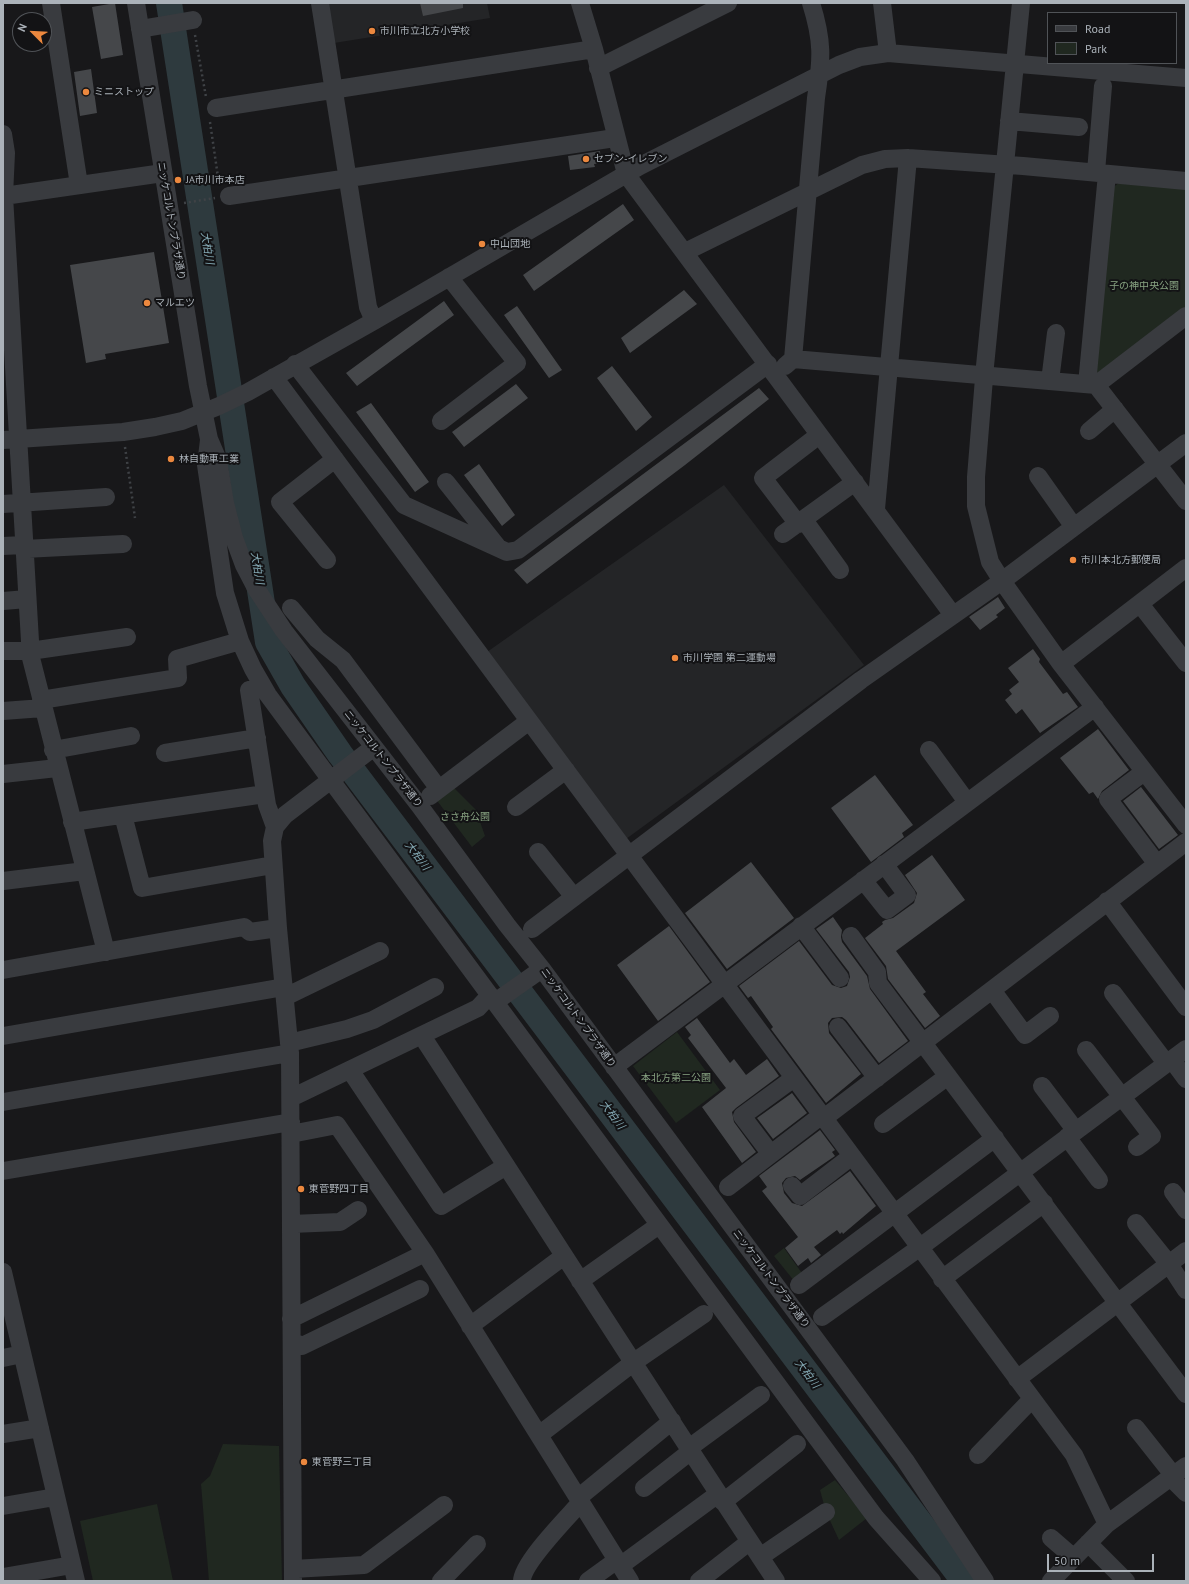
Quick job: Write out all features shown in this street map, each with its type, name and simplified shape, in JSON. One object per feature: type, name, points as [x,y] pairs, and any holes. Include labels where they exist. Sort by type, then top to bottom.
[{"type":"street","points":[[51,3],[79,185]]},
{"type":"street","name":"ニッケコルトンプラザ通り","points":[[136,3],[163,173],[212,409],[206,465],[219,560],[225,593],[240,641],[253,669],[268,695],[336,777],[493,999],[876,1518],[932,1581]]},
{"type":"street","points":[[320,3],[368,307],[374,320]]},
{"type":"street","points":[[580,3],[594,49],[615,138],[626,174],[819,435],[876,509],[953,615]]},
{"type":"street","points":[[598,68],[728,3]]},
{"type":"street","points":[[793,359],[822,61],[819,27],[811,3]]},
{"type":"street","points":[[882,3],[888,53]]},
{"type":"street","points":[[1021,3],[984,376],[976,477],[976,506],[988,557],[1002,581],[1061,664],[1186,825]]},
{"type":"street","points":[[140,29],[193,20]]},
{"type":"street","points":[[216,108],[594,49]]},
{"type":"street","points":[[10,440],[123,432],[155,427],[212,409],[248,392],[626,174],[820,73],[860,57],[888,53],[1014,65],[1186,78]]},
{"type":"street","points":[[1091,385],[1102,173],[1103,86]]},
{"type":"street","points":[[1010,121],[1079,127]]},
{"type":"street","points":[[3,134],[6,153],[4,196],[10,440],[22,503],[30,651],[57,768],[106,952]]},
{"type":"street","points":[[225,197],[348,177],[615,138]]},
{"type":"street","points":[[685,252],[862,166],[885,159],[908,158],[1006,165],[1186,181]]},
{"type":"street","points":[[876,509],[908,158]]},
{"type":"street","points":[[4,196],[163,173]]},
{"type":"street","points":[[441,421],[517,364],[449,277]]},
{"type":"street","points":[[1091,385],[1186,316]]},
{"type":"street","points":[[1050,381],[1056,333]]},
{"type":"street","points":[[295,364],[404,505],[506,552],[518,550],[771,369],[793,359],[1091,385],[1115,409],[1186,500]]},
{"type":"street","points":[[274,376],[725,983],[919,1248],[1074,1455],[1107,1524]]},
{"type":"street","points":[[1089,431],[1115,409]]},
{"type":"street","points":[[819,435],[763,478],[840,570]]},
{"type":"street","name":"ニッケコルトンプラザ通り","points":[[209,439],[218,460],[225,503],[234,538],[244,565],[271,612],[304,655],[370,750],[419,805],[905,1460],[985,1581]]},
{"type":"street","points":[[532,929],[861,680],[1002,581],[1186,443]]},
{"type":"street","points":[[328,560],[280,502],[335,459]]},
{"type":"street","points":[[1038,476],[1074,527]]},
{"type":"street","points":[[446,482],[499,548]]},
{"type":"street","points":[[783,534],[855,482]]},
{"type":"street","points":[[3,504],[106,497]]},
{"type":"street","points":[[3,546],[24,547],[123,544]]},
{"type":"street","points":[[1061,664],[1186,568]]},
{"type":"street","points":[[3,601],[27,599]]},
{"type":"street","points":[[1140,604],[1186,663]]},
{"type":"street","points":[[291,608],[317,640],[343,660],[439,789]]},
{"type":"street","points":[[3,651],[30,651],[127,636]]},
{"type":"street","points":[[3,711],[178,678],[177,658],[240,641]]},
{"type":"street","points":[[249,690],[267,805],[275,827],[272,841],[273,865],[290,1048],[293,1575],[364,1565],[444,1505]]},
{"type":"street","points":[[614,1067],[1095,707]]},
{"type":"street","points":[[419,805],[529,721]]},
{"type":"street","points":[[53,750],[131,736]]},
{"type":"street","points":[[165,753],[257,738]]},
{"type":"street","points":[[275,827],[297,805],[370,750]]},
{"type":"street","points":[[929,750],[967,802]]},
{"type":"street","points":[[3,774],[57,768]]},
{"type":"street","points":[[516,807],[566,770]]},
{"type":"street","points":[[1144,772],[1108,799],[1157,864]]},
{"type":"street","points":[[72,822],[265,794]]},
{"type":"street","points":[[123,815],[142,888],[273,865]]},
{"type":"street","points":[[728,1187],[770,1153],[818,1118],[824,1118],[1186,842]]},
{"type":"street","points":[[538,852],[574,898]]},
{"type":"street","points":[[863,880],[887,910],[907,895],[884,864]]},
{"type":"street","points":[[3,881],[85,871]]},
{"type":"street","points":[[1108,901],[1186,1007]]},
{"type":"street","points":[[801,926],[840,978]]},
{"type":"street","points":[[3,970],[244,927],[250,932],[278,928]]},
{"type":"street","points":[[851,936],[877,972],[878,983],[1186,1394]]},
{"type":"street","points":[[3,1036],[284,992],[380,951]]},
{"type":"street","points":[[291,1098],[478,1008],[542,969]]},
{"type":"street","points":[[3,1102],[290,1048],[373,1020],[435,987]]},
{"type":"street","points":[[992,990],[1025,1035],[1050,1016]]},
{"type":"street","points":[[1113,993],[1175,1057],[1186,1079]]},
{"type":"street","points":[[838,1027],[877,1078]]},
{"type":"street","points":[[422,1036],[634,1362],[720,1498],[776,1581]]},
{"type":"street","points":[[1086,1050],[1121,1098],[1152,1136],[1137,1147]]},
{"type":"street","points":[[822,1317],[919,1248],[1175,1057]]},
{"type":"street","points":[[350,1070],[441,1206],[506,1166]]},
{"type":"street","points":[[883,1124],[948,1076]]},
{"type":"street","points":[[770,1153],[742,1116],[794,1078]]},
{"type":"street","points":[[1042,1086],[1099,1180]]},
{"type":"street","points":[[3,1171],[291,1128],[337,1125],[425,1253],[622,1569]]},
{"type":"street","points":[[799,1285],[995,1138]]},
{"type":"street","points":[[792,1186],[800,1196],[852,1156]]},
{"type":"street","points":[[1173,1192],[1186,1210]]},
{"type":"street","points":[[942,1279],[1044,1203]]},
{"type":"street","points":[[291,1224],[340,1222],[358,1210]]},
{"type":"street","points":[[1136,1223],[1169,1264],[1186,1290]]},
{"type":"street","points":[[580,1281],[659,1225]]},
{"type":"street","points":[[1017,1379],[1117,1301],[1186,1251]]},
{"type":"street","points":[[292,1319],[425,1253]]},
{"type":"street","points":[[470,1326],[564,1256]]},
{"type":"street","points":[[3,1272],[8,1312],[22,1354],[74,1573],[3,1577]]},
{"type":"street","points":[[292,1340],[302,1346],[420,1289]]},
{"type":"street","points":[[539,1436],[634,1362],[704,1314]]},
{"type":"street","points":[[3,1358],[22,1354]]},
{"type":"street","points":[[644,1488],[761,1395]]},
{"type":"street","points":[[978,1455],[1032,1399]]},
{"type":"street","points":[[522,1581],[522,1577],[533,1557],[579,1500],[672,1421]]},
{"type":"street","points":[[3,1434],[40,1428]]},
{"type":"street","points":[[1136,1428],[1177,1473],[1186,1493]]},
{"type":"street","points":[[588,1581],[622,1569],[797,1444]]},
{"type":"street","points":[[1052,1581],[1107,1524],[1177,1473]]},
{"type":"street","points":[[3,1506],[55,1497]]},
{"type":"street","points":[[760,1557],[826,1512]]},
{"type":"street","points":[[1051,1538],[1074,1558]]},
{"type":"street","points":[[700,1581],[749,1542]]},
{"type":"street","points":[[1088,1543],[1126,1581]]},
{"type":"street","points":[[441,1581],[477,1544]]},
{"type":"path","points":[[186,203],[225,197]]},
{"type":"path","points":[[123,432],[136,518]]},
{"type":"shaded area","name":"市川市立北方小学校","points":[[328,3],[487,3],[490,18],[334,43]]},
{"type":"shaded area","name":"市川学園 第二運動場","points":[[724,485],[864,665],[626,839],[487,652]]},
{"type":"green space","name":"子の神中央公園","points":[[1119,183],[1186,186],[1186,308],[1095,377],[1112,188]]},
{"type":"green space","name":"ささ舟公園","points":[[451,785],[476,810],[485,836],[472,847],[435,798]]},
{"type":"green space","name":"本北方第二公園","points":[[677,1032],[720,1090],[676,1123],[633,1066]]},
{"type":"green space","points":[[784,1248],[804,1276],[795,1282],[774,1256]]},
{"type":"green space","points":[[223,1444],[279,1446],[282,1581],[209,1581],[201,1484],[210,1476]]},
{"type":"green space","points":[[835,1480],[867,1518],[839,1540],[826,1512],[820,1490]]},
{"type":"green space","points":[[157,1504],[173,1581],[93,1581],[80,1521]]},
{"type":"building","points":[[115,3],[123,55],[101,59],[92,7]]},
{"type":"building","points":[[420,3],[463,3],[463,8],[423,16]]},
{"type":"building","name":"ミニストップ","points":[[91,69],[97,113],[80,116],[74,72]]},
{"type":"building","points":[[600,151],[601,163],[594,164],[595,167],[570,170],[568,156]]},
{"type":"building","points":[[623,204],[634,220],[534,291],[523,275]]},
{"type":"building","points":[[154,252],[169,343],[105,354],[106,359],[86,363],[70,265]]},
{"type":"building","points":[[684,290],[697,304],[630,353],[621,338]]},
{"type":"building","points":[[444,301],[454,315],[357,386],[346,373]]},
{"type":"building","points":[[517,306],[562,370],[549,378],[504,315]]},
{"type":"building","points":[[612,366],[652,417],[636,431],[597,378]]},
{"type":"building","points":[[516,384],[528,398],[464,447],[452,432]]},
{"type":"building","points":[[759,388],[769,399],[685,465],[527,584],[514,570]]},
{"type":"building","points":[[371,403],[429,482],[415,492],[356,412]]},
{"type":"building","points":[[479,464],[515,515],[502,526],[464,475]]},
{"type":"building","points":[[998,597],[1005,608],[996,615],[998,617],[980,630],[969,617]]},
{"type":"building","points":[[1033,649],[1040,659],[1039,662],[1063,694],[1067,692],[1078,707],[1040,733],[1022,709],[1016,714],[1005,700],[1012,694],[1009,690],[1019,682],[1008,668]]},
{"type":"building","points":[[1098,729],[1129,770],[1102,791],[1098,799],[1093,792],[1089,794],[1060,758]]},
{"type":"building","points":[[875,775],[913,825],[902,833],[904,837],[871,862],[831,808]]},
{"type":"building","points":[[1141,787],[1178,835],[1159,849],[1123,801]]},
{"type":"building","points":[[932,855],[965,900],[896,951],[926,992],[923,994],[940,1016],[925,1028],[888,979],[886,966],[865,938],[883,924],[882,922],[893,918],[914,903],[917,893],[905,875]]},
{"type":"building","points":[[751,862],[794,918],[727,969],[685,913]]},
{"type":"building","points":[[833,917],[842,930],[842,942],[867,976],[870,989],[908,1041],[879,1063],[846,1020],[842,1017],[832,1018],[828,1023],[829,1033],[861,1074],[826,1103],[771,1029],[773,1027],[751,996],[748,998],[739,986],[799,941],[832,985],[841,988],[847,986],[850,977],[849,972],[816,929]]},
{"type":"building","points":[[669,926],[710,982],[658,1021],[617,965]]},
{"type":"building","points":[[697,1018],[730,1063],[734,1059],[746,1075],[767,1059],[779,1076],[732,1112],[734,1122],[756,1152],[742,1163],[702,1107],[726,1088],[688,1038],[691,1035],[685,1027]]},
{"type":"building","points":[[792,1093],[807,1113],[773,1139],[757,1118]]},
{"type":"building","points":[[820,1130],[835,1150],[832,1152],[835,1156],[800,1180],[795,1176],[786,1178],[782,1183],[784,1193],[792,1203],[802,1206],[850,1171],[876,1206],[843,1234],[842,1232],[840,1234],[837,1230],[814,1247],[821,1255],[811,1263],[808,1258],[798,1266],[785,1248],[798,1237],[762,1191],[767,1187],[759,1176]]},
{"type":"waterway","name":"大柏川","points":[[169,3],[268,642],[293,686],[340,754],[964,1581]]},
{"type":"place","name":"市川市立北方小学校","points":[[372,31]]},
{"type":"place","name":"ミニストップ","points":[[86,92]]},
{"type":"place","name":"セブン-イレブン","points":[[586,159]]},
{"type":"place","name":"JA市川市本店","points":[[178,180]]},
{"type":"place","name":"中山団地","points":[[482,244]]},
{"type":"place","name":"マルエツ","points":[[147,303]]},
{"type":"place","name":"林自動車工業","points":[[171,459]]},
{"type":"place","name":"市川本北方郵便局","points":[[1073,560]]},
{"type":"place","name":"市川学園 第二運動場","points":[[675,658]]},
{"type":"place","name":"東菅野四丁目","points":[[301,1189]]},
{"type":"place","name":"東菅野三丁目","points":[[304,1462]]}]
